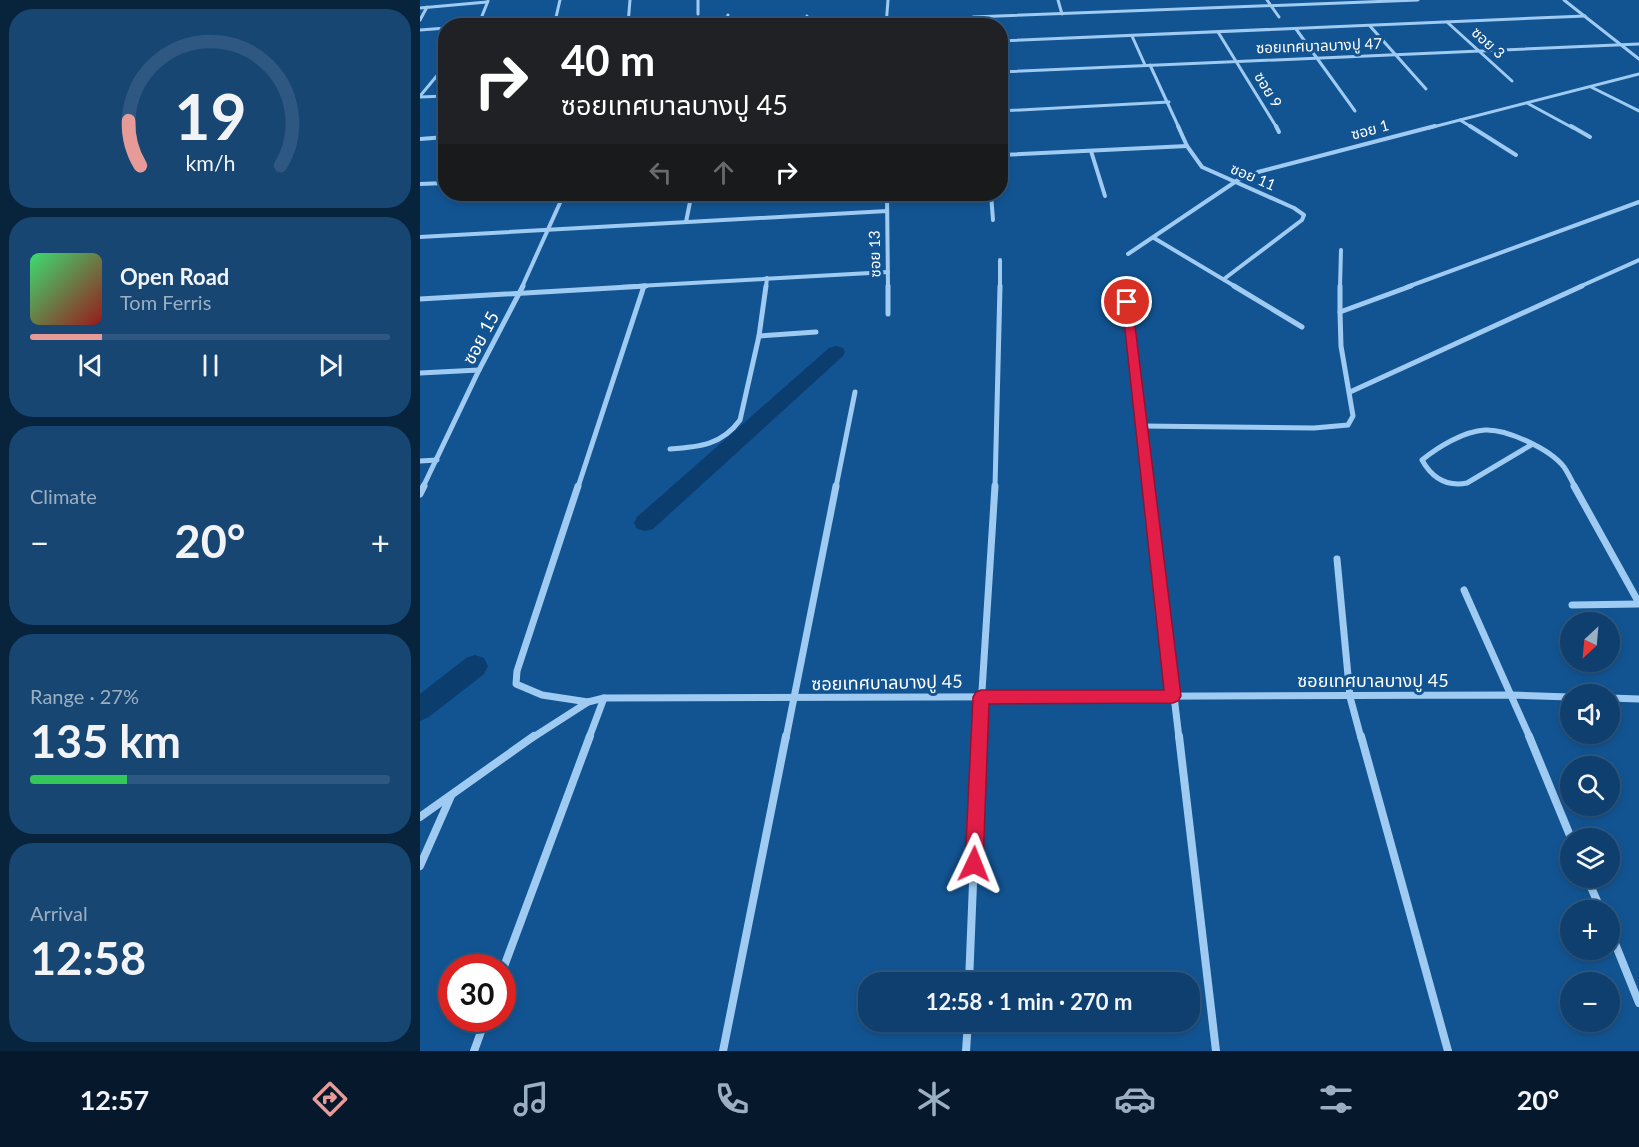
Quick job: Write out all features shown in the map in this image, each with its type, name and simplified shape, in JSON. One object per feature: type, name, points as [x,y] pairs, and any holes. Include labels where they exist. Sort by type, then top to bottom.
[{"type":"street","points":[[556,18],[560,0]]},
{"type":"street","points":[[628,18],[630,0]]},
{"type":"street","points":[[698,0],[698,14]]},
{"type":"street","points":[[887,18],[888,0]]},
{"type":"street","points":[[1058,0],[1062,14]]},
{"type":"street","points":[[1267,0],[1279,17]]},
{"type":"street","points":[[973,17],[1418,0]]},
{"type":"street","points":[[1564,0],[1639,59]]},
{"type":"street","points":[[420,8],[488,1],[481,18]]},
{"type":"street","points":[[420,20],[426,7]]},
{"type":"street","points":[[1008,41],[1585,16]]},
{"type":"street","name":"ซอย 3","points":[[1447,22],[1512,81]]},
{"type":"street","points":[[1370,26],[1426,89]]},
{"type":"street","points":[[420,30],[438,29]]},
{"type":"street","points":[[1296,29],[1355,111]]},
{"type":"street","name":"ซอย 9","points":[[1218,33],[1279,132]]},
{"type":"street","name":"ซอย 11","points":[[1132,36],[1169,102],[1187,146],[1203,167],[1234,183],[1294,208],[1304,215],[1302,220],[1224,279]]},
{"type":"street","name":"ซอยเทศบาลบางปู 47","points":[[1008,72],[1639,44]]},
{"type":"street","name":"ซอย 1","points":[[1128,254],[1234,183],[1258,172],[1639,74]]},
{"type":"street","points":[[420,97],[438,75]]},
{"type":"street","points":[[1590,87],[1639,111]]},
{"type":"street","points":[[420,97],[438,96]]},
{"type":"street","points":[[1008,111],[1169,102]]},
{"type":"street","points":[[1527,103],[1590,137]]},
{"type":"street","points":[[1460,120],[1516,155]]},
{"type":"street","points":[[420,139],[438,138]]},
{"type":"street","points":[[1008,155],[1187,146]]},
{"type":"street","points":[[1091,151],[1105,196]]},
{"type":"street","points":[[420,184],[438,183]]},
{"type":"street","name":"ซอย 15","points":[[420,494],[479,370],[520,293],[561,201]]},
{"type":"street","points":[[686,222],[690,201]]},
{"type":"street","name":"ซอย 13","points":[[887,201],[888,314]]},
{"type":"street","points":[[992,201],[993,220]]},
{"type":"street","points":[[1340,312],[1639,202]]},
{"type":"street","points":[[420,237],[887,211]]},
{"type":"street","points":[[1154,238],[1302,327]]},
{"type":"street","points":[[1142,426],[1340,428],[1348,425],[1353,416],[1341,346],[1341,250]]},
{"type":"street","points":[[969,972],[981,697],[992,556],[1001,325],[1000,260]]},
{"type":"street","points":[[1350,392],[1639,260]]},
{"type":"street","points":[[420,299],[888,272]]},
{"type":"street","points":[[670,448],[708,445],[733,431],[745,402],[759,336],[767,278]]},
{"type":"street","points":[[1125,282],[1216,1051]]},
{"type":"street","points":[[588,702],[543,697],[526,691],[516,684],[516,671],[644,286]]},
{"type":"street","points":[[759,336],[816,332]]},
{"type":"street","points":[[420,373],[479,370]]},
{"type":"street","points":[[723,1051],[855,392]]},
{"type":"street","points":[[1531,446],[1467,483],[1456,485],[1447,485],[1436,478],[1422,460],[1428,455],[1483,430],[1509,436],[1554,456],[1564,467],[1639,604],[1572,605]]},
{"type":"street","points":[[420,461],[437,460]]},
{"type":"street","points":[[1337,559],[1338,593],[1348,659],[1350,697],[1448,1051]]},
{"type":"street","points":[[1464,591],[1512,695],[1567,828]]},
{"type":"street","name":"ซอยเทศบาลบางปู 45","points":[[420,817],[536,735],[588,702],[604,698],[1560,697]]},
{"type":"street","points":[[509,954],[604,698]]},
{"type":"street","points":[[1620,698],[1639,699]]},
{"type":"street","points":[[420,866],[451,796]]},
{"type":"street","points":[[1620,956],[1639,1003]]},
{"type":"street","points":[[474,1051],[481,1032]]},
{"type":"street","points":[[966,1051],[967,1032]]},
{"type":"waterway","points":[[645,523],[836,352]]},
{"type":"waterway","points":[[420,709],[475,666]]},
{"type":"route","points":[[974,864],[981,697],[1173,696],[1127,302]]}]
